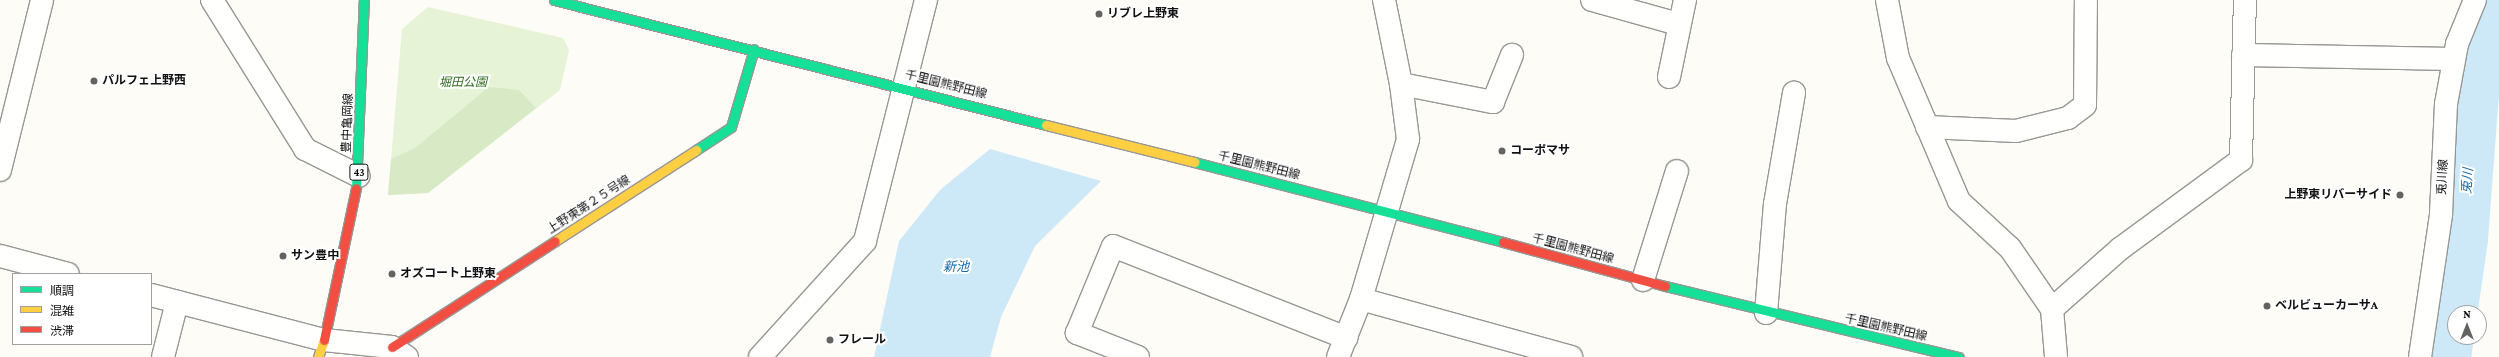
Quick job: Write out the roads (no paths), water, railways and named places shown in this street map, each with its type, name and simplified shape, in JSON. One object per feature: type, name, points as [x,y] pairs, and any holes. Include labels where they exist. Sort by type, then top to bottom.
[{"type":"street","points":[[0,170],[42,0]]},
{"type":"street","points":[[212,0],[305,149],[359,176]]},
{"type":"street","name":"豊中亀岡線","points":[[321,348],[359,176],[364,0]]},
{"type":"street","name":"千里園熊野田線","points":[[554,0],[576,3],[1390,212],[1766,313],[1959,357]]},
{"type":"street","points":[[760,357],[865,241],[926,0]]},
{"type":"street","points":[[1138,357],[1077,333],[1113,246],[1342,348],[1361,299],[1390,212],[1408,139],[1401,84],[1384,0]]},
{"type":"street","points":[[1592,0],[1678,24]]},
{"type":"street","points":[[1669,77],[1678,24],[1685,0]]},
{"type":"street","points":[[1888,0],[1898,58],[1959,201],[2010,248],[2052,309],[2056,357]]},
{"type":"street","points":[[1927,127],[2016,131],[2068,118],[2085,105],[2086,0]]},
{"type":"street","points":[[2052,309],[2121,248],[2241,160],[2245,0]]},
{"type":"street","name":"兎川線","points":[[2420,357],[2440,221],[2446,104],[2454,59],[2474,0]]},
{"type":"street","name":"上野東第２５号線","points":[[400,352],[732,127],[754,49]]},
{"type":"street","points":[[1401,84],[1492,102],[1512,55]]},
{"type":"street","points":[[2243,55],[2454,59]]},
{"type":"street","points":[[1766,313],[1775,204],[1794,93]]},
{"type":"street","points":[[1644,280],[1677,170]]},
{"type":"street","points":[[0,256],[64,273]]},
{"type":"street","points":[[152,295],[321,348],[400,352]]},
{"type":"street","points":[[1361,299],[1571,357]]},
{"type":"street","points":[[163,357],[176,302]]},
{"type":"water","name":"新池","points":[[990,149],[1101,181],[1035,246],[1001,317],[990,357],[874,357],[899,241],[940,190]]},
{"type":"waterway","name":"兎川","points":[[2447,357],[2464,239],[2475,93],[2499,8]]},
{"type":"place","name":"リブレ上野東","points":[[1099,14]]},
{"type":"place","name":"パルフェ上野西","points":[[94,81]]},
{"type":"place","name":"コーポマサ","points":[[1502,151]]},
{"type":"place","name":"上野東リバーサイド","points":[[2400,195]]},
{"type":"place","name":"サン豊中","points":[[283,256]]},
{"type":"place","name":"オズコート上野東","points":[[392,274]]},
{"type":"place","name":"ベルビューカーサA","points":[[2267,306]]},
{"type":"place","name":"フレール","points":[[830,340]]},
{"type":"park label","name":"堀田公園","points":[[463,83]]}]
